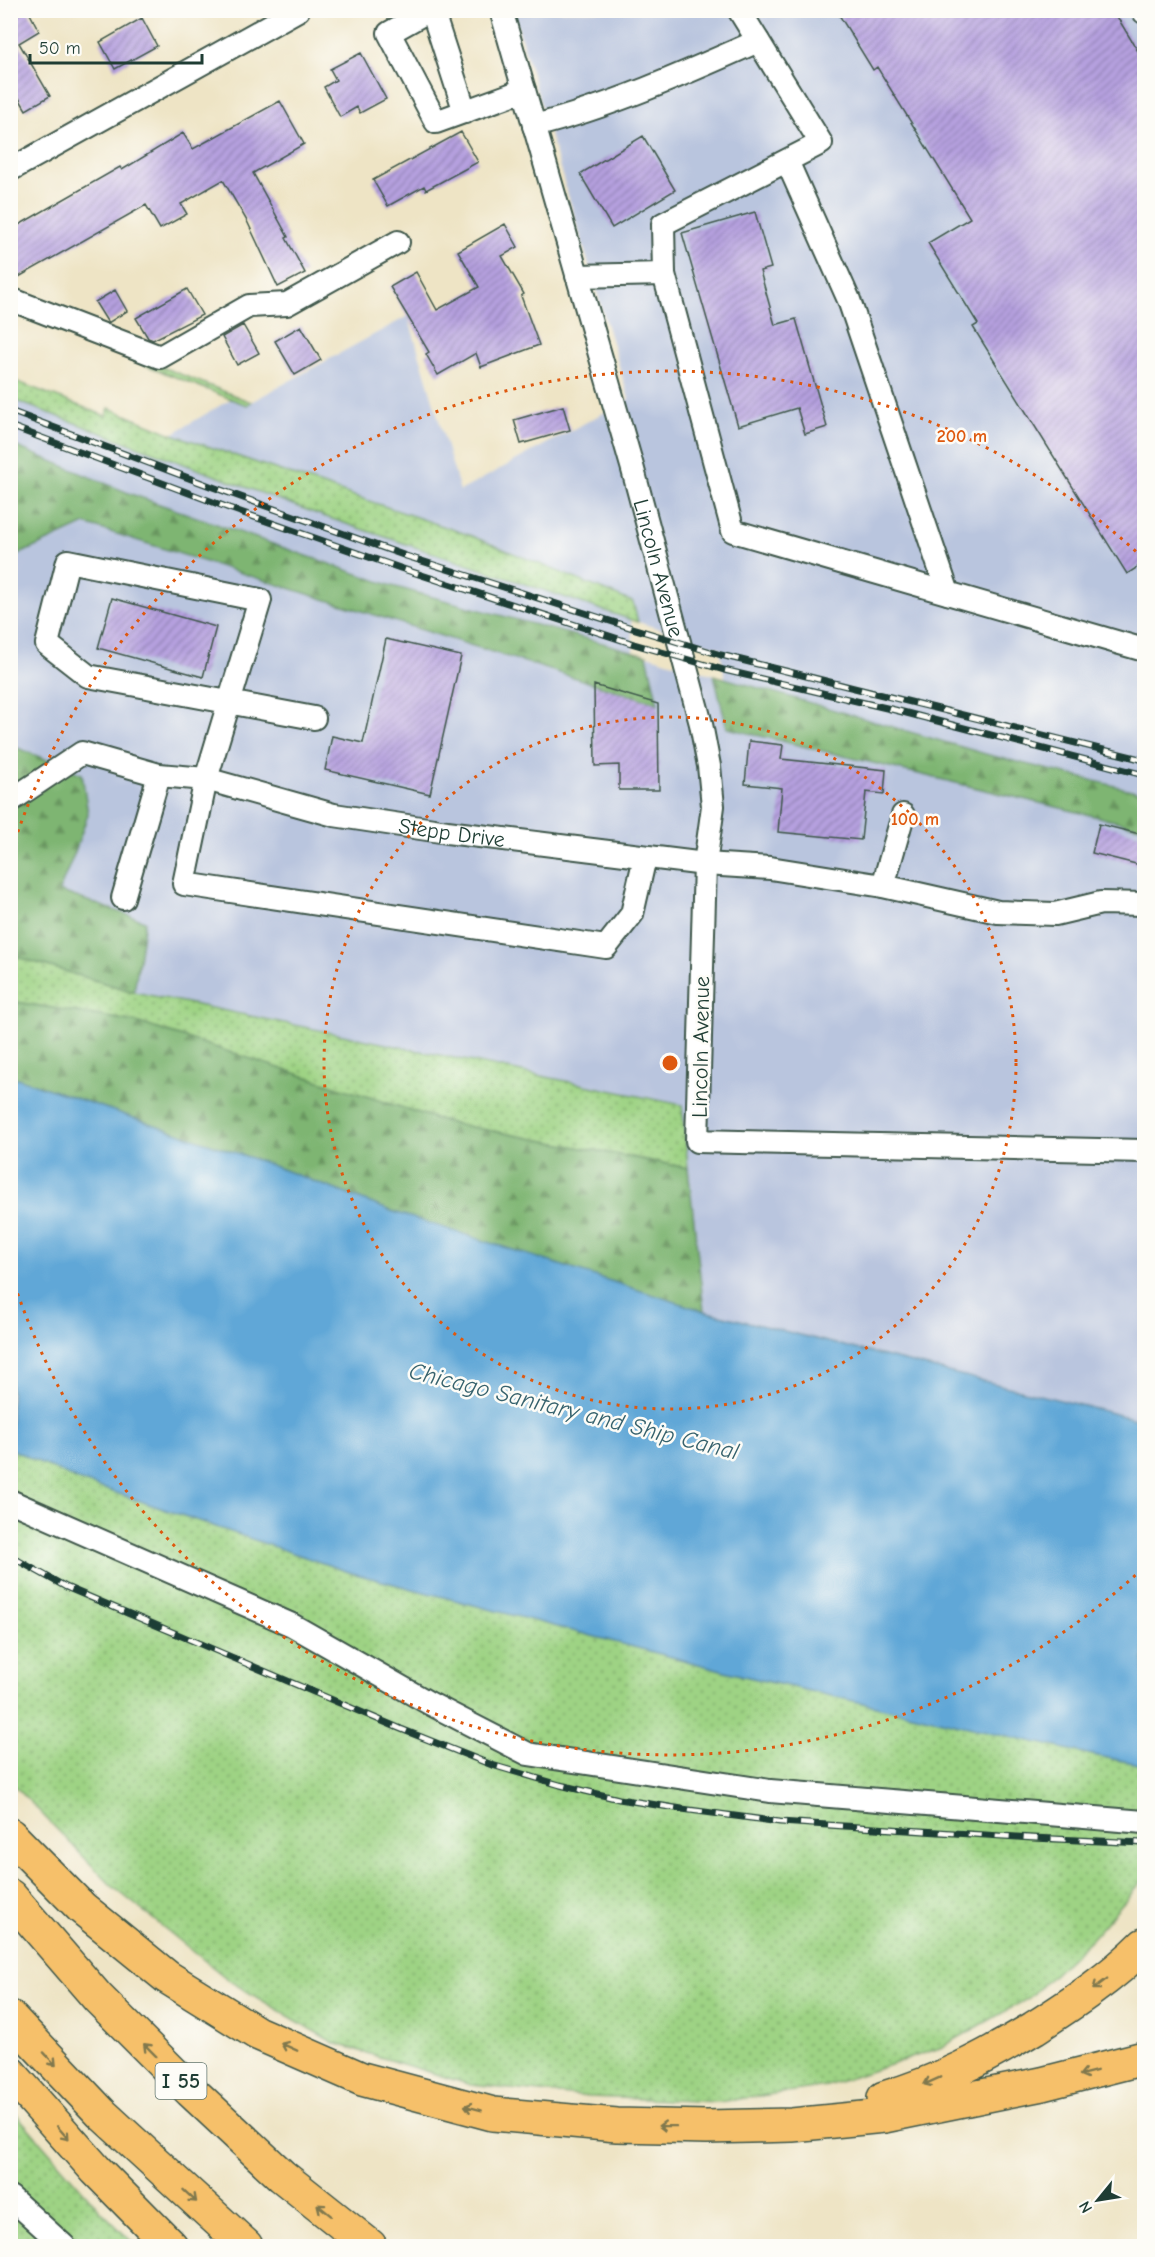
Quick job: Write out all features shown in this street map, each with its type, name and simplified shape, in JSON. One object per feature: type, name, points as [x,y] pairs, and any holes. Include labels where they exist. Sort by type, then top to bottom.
[{"type":"highway","points":[[10,1835],[82,1908],[167,1977],[257,2033],[362,2079],[493,2114],[616,2125],[706,2127],[792,2125],[884,2116],[1042,2084],[1144,2058]]},
{"type":"highway","name":"I 55","points":[[10,1896],[98,1998],[190,2091],[282,2176],[370,2247]]},
{"type":"highway","points":[[706,2127],[774,2121],[841,2111],[913,2090],[982,2059],[1058,2013],[1100,1984],[1144,1946]]},
{"type":"highway","points":[[10,2017],[101,2113],[246,2247]]},
{"type":"highway","points":[[10,2073],[96,2170],[171,2247]]},
{"type":"street","points":[[10,170],[298,10]]},
{"type":"street","points":[[465,112],[431,10],[388,33],[436,123],[524,90]]},
{"type":"street","name":"Lincoln Avenue","points":[[501,10],[632,466],[701,724],[709,766],[712,806],[705,864],[697,1141],[1144,1151]]},
{"type":"street","points":[[739,10],[821,143],[663,224],[664,274],[733,531],[1144,650]]},
{"type":"street","points":[[534,126],[559,120],[682,75],[758,41]]},
{"type":"street","points":[[786,161],[849,300],[948,593]]},
{"type":"street","points":[[10,298],[160,357],[249,306],[287,304],[398,242]]},
{"type":"street","points":[[577,276],[664,274]]},
{"type":"street","points":[[314,718],[228,701],[88,676],[47,644],[68,561],[260,600],[228,701],[206,779],[184,884],[606,947],[632,914],[645,857]]},
{"type":"street","name":"Stepp Drive","points":[[10,801],[82,753],[159,775],[206,779],[334,815],[645,857],[770,868],[883,885],[998,912],[1055,914],[1101,903],[1144,904]]},
{"type":"street","points":[[123,898],[159,775]]},
{"type":"street","points":[[883,885],[903,815]]},
{"type":"street","points":[[10,1501],[292,1625],[429,1703],[528,1754],[770,1791],[1144,1822]]},
{"type":"street","points":[[10,2198],[64,2247]]},
{"type":"shaded area","points":[[513,11],[1144,11],[1144,793],[989,755],[725,678],[720,648],[638,622],[633,602],[469,535],[172,434],[231,399],[247,404],[251,402],[408,316],[460,491],[629,399]]},
{"type":"shaded area","points":[[10,399],[320,515],[631,620],[634,651],[392,586],[131,494],[11,444]]},
{"type":"shaded area","points":[[84,524],[657,704],[647,655],[714,675],[728,728],[1144,828],[1144,1421],[704,1311],[682,1105],[134,992],[145,921],[59,891],[75,852],[82,774],[11,745],[10,558]]},
{"type":"green space","points":[[10,307],[251,402],[247,405],[231,399],[11,312]]},
{"type":"green space","points":[[10,379],[106,416],[109,408],[172,434],[469,535],[633,602],[638,622],[320,515],[11,399]]},
{"type":"green space","points":[[10,444],[131,494],[392,586],[647,655],[658,704],[85,524],[11,558]]},
{"type":"green space","points":[[714,675],[989,755],[1144,793],[1144,828],[727,728]]},
{"type":"green space","points":[[10,745],[82,774],[88,814],[59,891],[145,921],[134,992],[11,955]]},
{"type":"green space","points":[[10,955],[134,992],[682,1105],[688,1168],[450,1123],[136,1022],[11,1001]]},
{"type":"green space","points":[[10,1001],[136,1022],[450,1123],[688,1168],[704,1311],[391,1211],[263,1162],[11,1076]]},
{"type":"green space","points":[[11,1449],[78,1480],[352,1573],[748,1677],[1144,1765],[1144,1879],[1091,1939],[1029,1998],[940,2048],[827,2086],[719,2102],[589,2097],[471,2085],[334,2043],[231,1982],[111,1885],[11,1782]]},
{"type":"green space","points":[[10,2107],[100,2210],[136,2246],[11,2246]]},
{"type":"water","name":"Chicago Sanitary and Ship Canal","points":[[11,1076],[263,1162],[391,1211],[704,1311],[1144,1421],[1144,1765],[748,1677],[352,1573],[78,1480],[11,1449]]},
{"type":"building","points":[[22,10],[28,10],[39,31],[19,43],[50,96],[26,110],[10,83],[10,17]]},
{"type":"building","points":[[836,10],[1113,10],[1144,61],[1144,563],[1127,574],[973,327],[978,324],[928,243],[970,218],[877,67],[873,70]]},
{"type":"building","points":[[142,18],[157,46],[115,69],[100,42]]},
{"type":"building","points":[[361,53],[386,99],[360,113],[357,107],[340,117],[324,87],[336,80],[330,69]]},
{"type":"building","points":[[280,101],[304,144],[253,173],[305,273],[278,287],[247,221],[223,180],[181,204],[187,214],[160,229],[146,205],[10,282],[10,230],[120,167],[122,170],[183,133],[193,149]]},
{"type":"building","points":[[461,132],[478,162],[426,190],[424,186],[388,206],[373,180]]},
{"type":"building","points":[[643,136],[675,190],[612,228],[580,174]]},
{"type":"building","points":[[755,212],[771,268],[760,271],[775,325],[796,319],[827,427],[805,434],[797,408],[738,426],[682,233]]},
{"type":"building","points":[[505,224],[518,247],[502,256],[524,294],[521,296],[539,345],[481,367],[476,353],[438,375],[426,354],[429,352],[390,287],[416,272],[437,310],[479,287],[458,251]]},
{"type":"building","points":[[187,289],[202,315],[153,340],[148,338],[136,318]]},
{"type":"building","points":[[115,290],[127,311],[108,323],[95,302]]},
{"type":"building","points":[[243,325],[259,353],[237,365],[222,337]]},
{"type":"building","points":[[301,326],[321,360],[295,375],[275,341]]},
{"type":"building","points":[[563,406],[570,430],[521,444],[514,420]]},
{"type":"building","points":[[112,598],[216,627],[203,677],[98,648]]},
{"type":"building","points":[[386,639],[461,656],[430,794],[325,770],[332,736],[363,743]]},
{"type":"building","points":[[594,685],[658,704],[659,790],[619,790],[619,765],[595,766]]},
{"type":"building","points":[[749,741],[783,745],[781,759],[886,770],[884,794],[866,792],[861,840],[778,832],[782,788],[745,784]]},
{"type":"building","points":[[1099,824],[1144,835],[1144,866],[1092,853]]},
{"type":"railway","points":[[10,411],[406,556],[632,628],[721,655],[1144,760]]},
{"type":"railway","points":[[10,426],[229,508],[400,568],[634,644],[724,670],[895,710],[1144,775]]},
{"type":"railway","points":[[10,1556],[66,1587],[401,1729],[492,1765],[560,1785],[619,1799],[780,1822],[1144,1843]]}]
